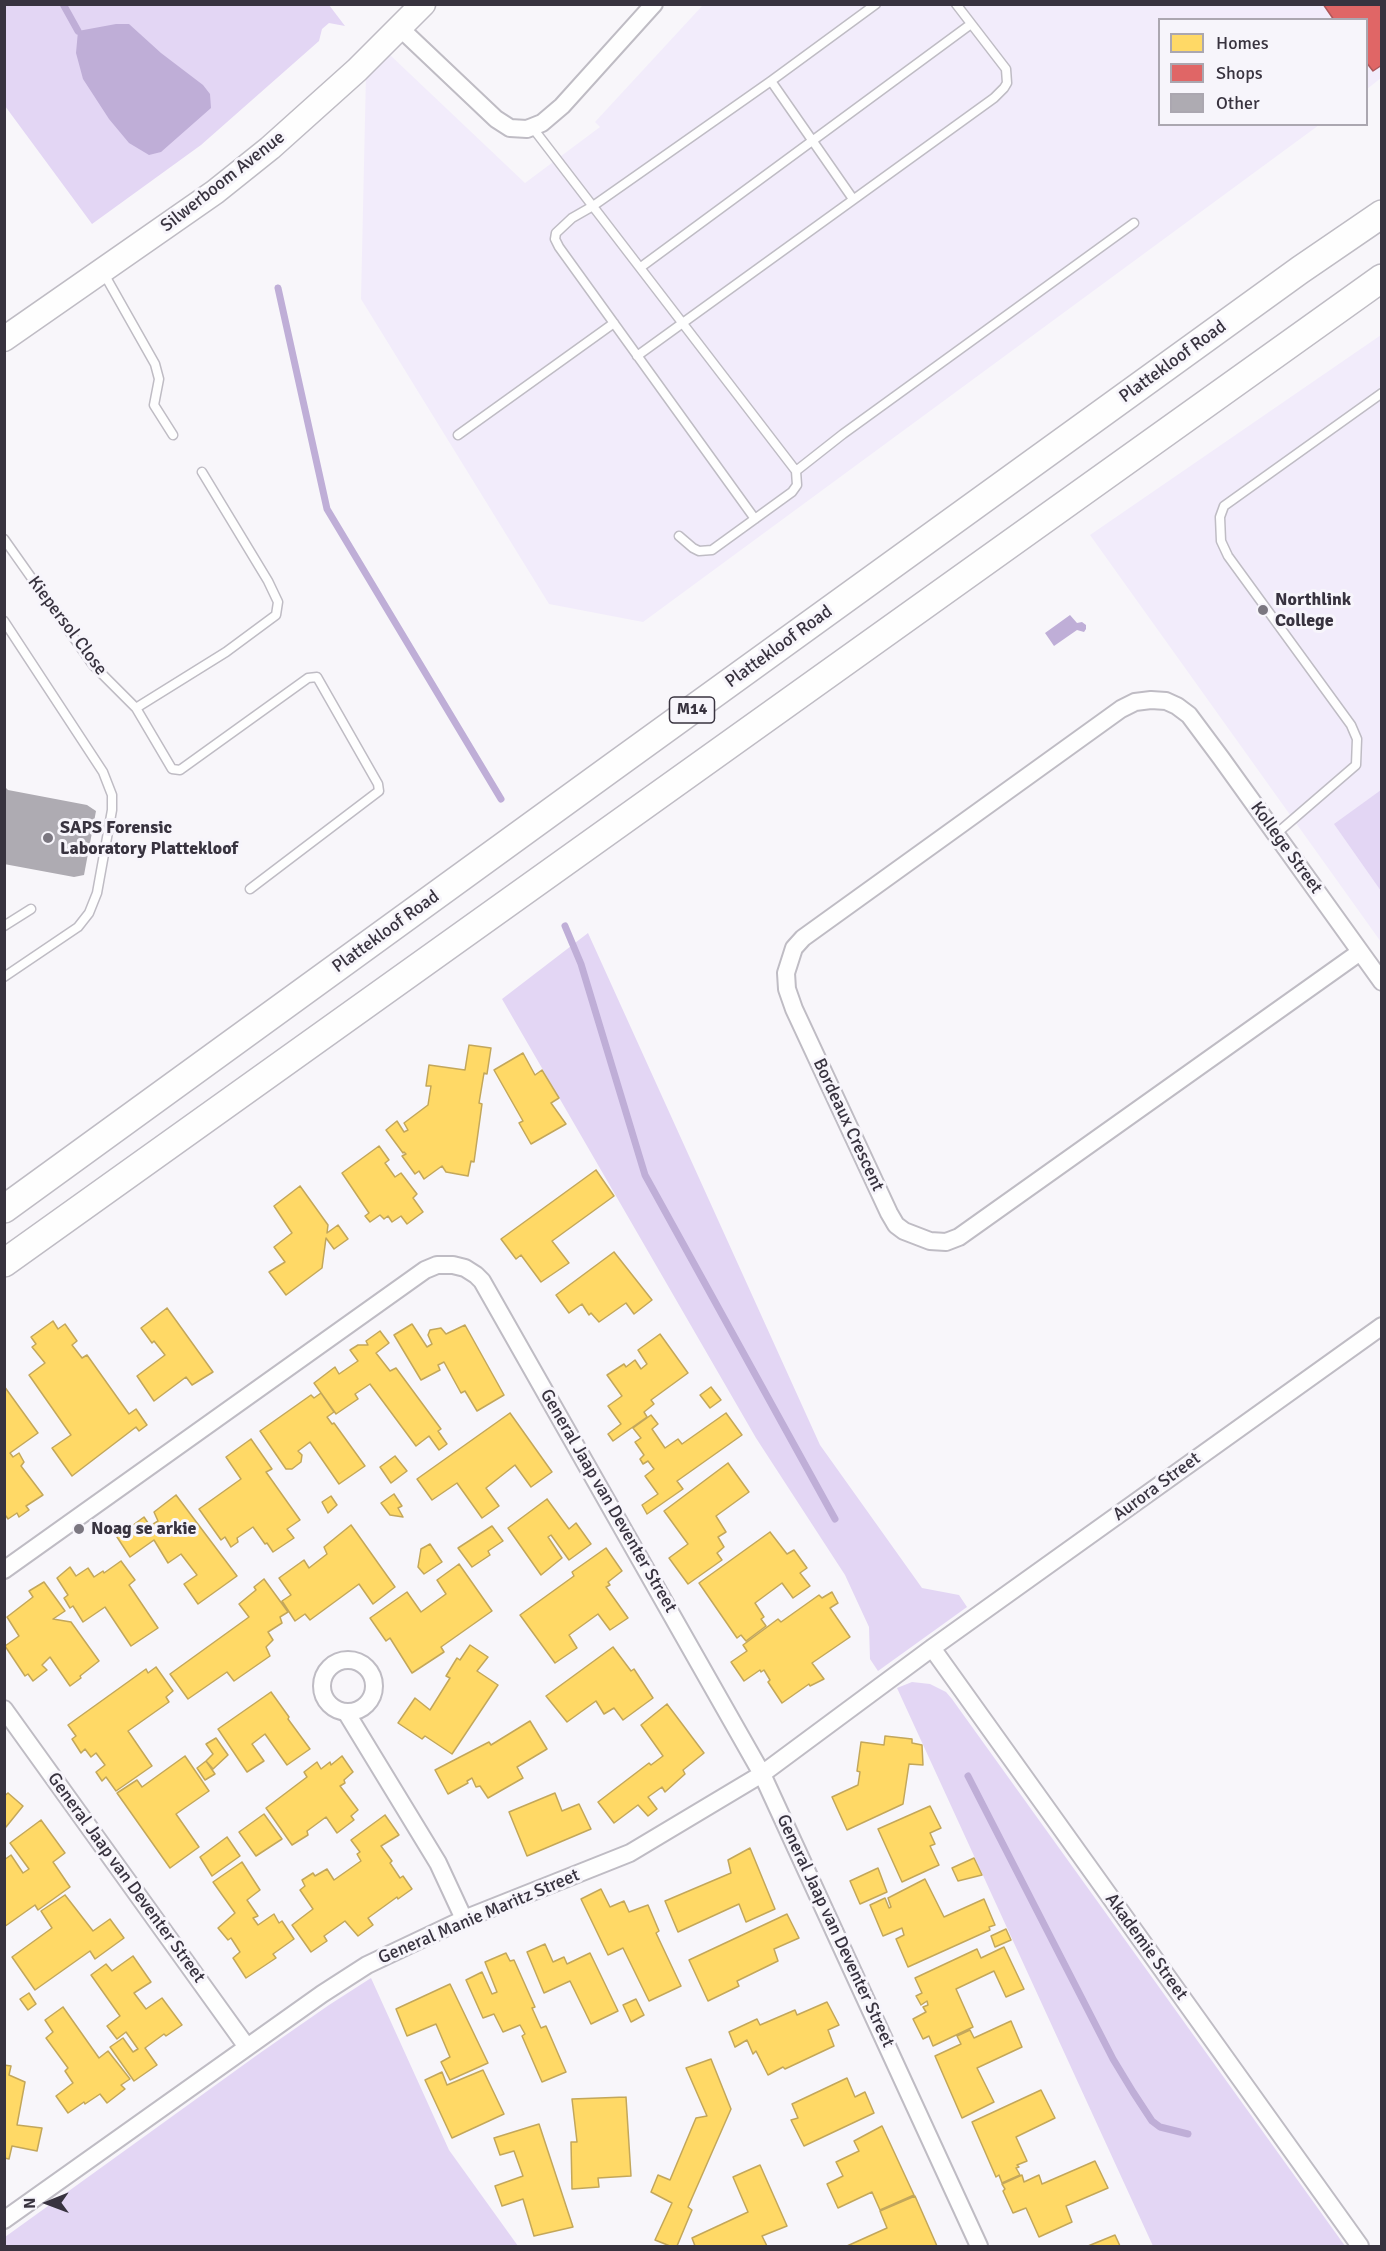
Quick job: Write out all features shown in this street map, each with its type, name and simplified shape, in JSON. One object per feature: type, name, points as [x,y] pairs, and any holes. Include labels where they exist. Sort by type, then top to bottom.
[{"type":"main road","name":"Plattekloof Road","points":[[4,1209],[687,713],[1291,277],[1382,214]]},
{"type":"main road","name":"M14","points":[[4,1263],[1382,278]]},
{"type":"street","name":"Silwerboom Avenue","points":[[4,339],[215,192],[270,148],[423,4]]},
{"type":"street","points":[[400,28],[496,119],[510,128],[532,127],[542,123],[562,106],[654,4]]},
{"type":"street","name":"Bordeaux Crescent","points":[[1189,715],[1166,701],[1135,702],[1121,709],[803,938],[794,948],[786,973],[787,989],[794,1009],[896,1225],[904,1231],[930,1241],[946,1242],[958,1237],[1360,952]]},
{"type":"street","name":"Kollege Street","points":[[1189,715],[1382,982]]},
{"type":"street","name":"General Jaap van Deventer Street","points":[[4,1570],[425,1270],[437,1265],[465,1268],[482,1281],[762,1774],[980,2247]]},
{"type":"street","name":"Aurora Street","points":[[932,1648],[1382,1326]]},
{"type":"street","name":"General Manie Maritz Street","points":[[4,2220],[322,1994],[367,1965],[464,1919],[630,1853],[762,1774],[932,1648]]},
{"type":"street","name":"Akademie Street","points":[[932,1648],[1360,2247]]},
{"type":"street","name":"General Jaap van Deventer Street","points":[[4,1709],[247,2047]]},
{"type":"street","points":[[346,1712],[406,1807],[438,1863],[464,1919]]},
{"type":"lane","points":[[755,519],[559,248],[555,238],[560,228],[572,218],[593,206],[771,81],[876,4]]},
{"type":"lane","points":[[637,356],[1004,88],[1007,83],[1006,69],[956,4]]},
{"type":"lane","points":[[640,267],[971,24]]},
{"type":"lane","points":[[771,81],[853,199]]},
{"type":"lane","points":[[532,127],[796,471],[797,485],[792,492],[712,550],[699,551],[679,536]]},
{"type":"lane","points":[[796,471],[853,427],[1134,224]]},
{"type":"lane","points":[[103,272],[155,364],[159,379],[154,405],[172,435]]},
{"type":"lane","points":[[458,435],[614,323]]},
{"type":"lane","points":[[1276,834],[1356,765],[1357,739],[1351,725],[1228,556],[1221,541],[1220,517],[1224,506],[1382,393]]},
{"type":"lane","points":[[136,708],[226,652],[276,615],[278,602],[268,581],[202,472]]},
{"type":"lane","name":"Kiepersol Close","points":[[4,539],[93,665],[136,708],[172,769],[180,770],[308,678],[316,677],[378,784],[379,791],[250,889]]},
{"type":"lane","points":[[4,621],[103,772],[112,795],[112,810],[97,893],[89,913],[78,927],[4,977]]},
{"type":"lane","points":[[4,926],[31,909]]},
{"type":"shaded area","points":[[4,5],[329,5],[345,26],[329,23],[322,29],[319,41],[201,145],[92,224],[5,106]]},
{"type":"shaded area","points":[[703,5],[1381,5],[1381,78],[1368,88],[1368,18],[1158,18],[1158,126],[1318,126],[643,622],[549,604],[361,299],[366,74],[389,54],[525,183],[600,127],[595,122]]},
{"type":"shaded area","points":[[129,24],[161,53],[203,85],[210,94],[211,108],[161,152],[149,155],[129,143],[109,119],[83,79],[76,53],[78,31]]},
{"type":"shaded area","name":"Northlink College","points":[[1381,335],[1381,942],[1090,535]]},
{"type":"shaded area","points":[[1070,615],[1077,623],[1082,622],[1086,625],[1086,629],[1084,632],[1077,630],[1054,646],[1045,633]]},
{"type":"shaded area","points":[[1381,790],[1381,891],[1334,824]]},
{"type":"shaded area","points":[[588,933],[820,1445],[922,1588],[959,1595],[967,1607],[878,1671],[870,1659],[869,1627],[845,1575],[756,1438],[502,999]]},
{"type":"shaded area","points":[[912,1682],[930,1684],[946,1692],[952,1699],[1345,2246],[1153,2246],[897,1688]]},
{"type":"shaded area","points":[[371,1978],[449,2150],[518,2246],[5,2246],[5,2237],[260,2053]]},
{"type":"building: Homes","points":[[469,1045],[491,1048],[479,1103],[482,1104],[474,1162],[471,1161],[468,1176],[446,1172],[442,1166],[424,1179],[419,1171],[415,1174],[402,1156],[406,1154],[386,1130],[397,1121],[404,1132],[408,1130],[404,1123],[428,1105],[431,1086],[426,1086],[429,1065],[465,1070]]},
{"type":"building: Homes","points":[[523,1053],[535,1075],[542,1070],[559,1098],[551,1103],[566,1124],[531,1144],[519,1123],[523,1121],[494,1070]]},
{"type":"building: Homes","points":[[379,1146],[389,1160],[385,1163],[395,1177],[401,1173],[417,1194],[413,1198],[423,1212],[407,1224],[401,1216],[392,1222],[388,1216],[384,1219],[380,1215],[370,1222],[365,1216],[369,1213],[342,1173]]},
{"type":"building: Homes","points":[[596,1170],[614,1196],[552,1241],[569,1263],[541,1282],[521,1255],[516,1259],[501,1239]]},
{"type":"building: Homes","points":[[300,1186],[328,1225],[327,1233],[338,1225],[348,1239],[334,1249],[326,1238],[322,1268],[286,1295],[269,1272],[285,1262],[274,1247],[292,1233],[274,1206]]},
{"type":"building: Homes","points":[[614,1252],[652,1300],[634,1314],[626,1303],[599,1322],[591,1313],[589,1315],[582,1304],[569,1313],[556,1295]]},
{"type":"building: Homes","points":[[167,1308],[213,1372],[192,1385],[186,1377],[154,1401],[137,1376],[165,1355],[141,1328]]},
{"type":"building: Homes","points":[[53,1321],[58,1329],[65,1324],[77,1341],[72,1345],[82,1358],[87,1355],[129,1414],[136,1409],[147,1425],[139,1431],[136,1427],[72,1476],[52,1448],[71,1435],[29,1375],[45,1363],[32,1347],[36,1344],[31,1337]]},
{"type":"building: Homes","points":[[412,1324],[427,1347],[432,1344],[428,1335],[430,1330],[441,1328],[446,1334],[465,1325],[504,1395],[477,1411],[465,1391],[461,1393],[444,1362],[438,1365],[440,1370],[421,1380],[394,1335]]},
{"type":"building: Homes","points":[[380,1331],[389,1343],[376,1353],[390,1371],[396,1368],[441,1429],[438,1431],[447,1444],[439,1450],[429,1436],[416,1446],[370,1384],[355,1394],[358,1399],[336,1414],[314,1383],[335,1367],[339,1374],[358,1361],[350,1350],[358,1345],[368,1345],[366,1341]]},
{"type":"building: Homes","points":[[660,1334],[688,1373],[651,1400],[654,1404],[644,1412],[647,1417],[613,1441],[608,1434],[621,1424],[608,1406],[622,1396],[607,1375],[624,1364],[626,1367],[635,1360],[641,1369],[647,1364],[638,1350]]},
{"type":"building: Homes","points":[[4,1386],[38,1433],[10,1453],[13,1457],[19,1453],[24,1462],[21,1466],[43,1495],[26,1506],[29,1510],[19,1517],[17,1513],[8,1519],[4,1517]]},
{"type":"building: Homes","points":[[711,1387],[721,1400],[710,1408],[700,1395]]},
{"type":"building: Homes","points":[[321,1393],[334,1412],[327,1417],[332,1424],[334,1423],[365,1466],[339,1484],[310,1442],[298,1451],[302,1455],[301,1462],[292,1469],[286,1469],[260,1431],[311,1395],[314,1398]]},
{"type":"building: Homes","points":[[510,1413],[552,1472],[531,1487],[515,1465],[486,1488],[499,1506],[482,1518],[457,1483],[432,1500],[417,1479]]},
{"type":"building: Homes","points":[[726,1413],[742,1435],[677,1481],[683,1489],[647,1514],[642,1505],[658,1494],[645,1476],[654,1469],[648,1461],[643,1464],[640,1459],[644,1455],[635,1442],[641,1438],[633,1428],[651,1415],[658,1424],[652,1429],[665,1448],[678,1439],[682,1444]]},
{"type":"building: Homes","points":[[251,1439],[272,1469],[266,1472],[300,1520],[287,1529],[294,1538],[273,1552],[253,1527],[237,1538],[238,1542],[231,1547],[225,1537],[221,1540],[199,1509],[241,1479],[226,1457]]},
{"type":"building: Homes","points":[[395,1456],[407,1471],[391,1483],[380,1467]]},
{"type":"building: Homes","points":[[728,1463],[749,1492],[716,1516],[726,1532],[718,1537],[724,1547],[717,1553],[722,1560],[688,1584],[669,1558],[688,1544],[664,1511]]},
{"type":"building: Homes","points":[[394,1494],[402,1506],[398,1508],[403,1517],[390,1515],[381,1503]]},
{"type":"building: Homes","points":[[176,1495],[237,1576],[198,1604],[184,1584],[197,1575],[181,1554],[168,1563],[154,1540],[130,1557],[117,1537],[144,1517],[150,1526],[158,1521],[154,1512]]},
{"type":"building: Homes","points":[[331,1496],[337,1505],[328,1513],[322,1502]]},
{"type":"building: Homes","points":[[547,1499],[569,1529],[576,1523],[591,1544],[569,1560],[551,1535],[548,1537],[562,1558],[541,1575],[508,1528]]},
{"type":"building: Homes","points":[[351,1525],[395,1587],[373,1604],[359,1584],[310,1620],[305,1614],[295,1621],[282,1601],[291,1595],[279,1578],[304,1560],[309,1568],[327,1554],[324,1547]]},
{"type":"building: Homes","points":[[492,1526],[503,1541],[488,1551],[490,1555],[472,1567],[458,1548]]},
{"type":"building: Homes","points":[[770,1532],[787,1554],[794,1550],[807,1568],[800,1573],[810,1586],[793,1598],[782,1583],[755,1603],[764,1617],[761,1619],[766,1626],[746,1641],[741,1635],[737,1638],[699,1583]]},
{"type":"building: Homes","points":[[430,1544],[442,1562],[424,1574],[418,1567],[421,1549]]},
{"type":"building: Homes","points":[[606,1548],[622,1571],[608,1582],[610,1585],[606,1587],[628,1618],[610,1630],[598,1614],[569,1635],[577,1648],[555,1663],[520,1615],[574,1576],[572,1572]]},
{"type":"building: Homes","points":[[121,1561],[135,1580],[129,1585],[158,1628],[131,1646],[105,1607],[83,1622],[73,1606],[70,1608],[64,1598],[68,1595],[57,1578],[70,1567],[76,1576],[88,1568],[94,1577]]},
{"type":"building: Homes","points":[[459,1564],[492,1611],[441,1647],[444,1652],[412,1673],[390,1638],[386,1641],[370,1618],[407,1592],[421,1612],[446,1594],[437,1580]]},
{"type":"building: Homes","points":[[264,1579],[288,1612],[280,1617],[282,1623],[268,1632],[273,1640],[266,1647],[270,1656],[234,1681],[227,1672],[188,1699],[170,1674],[249,1617],[239,1604],[256,1590],[254,1587]]},
{"type":"building: Homes","points":[[44,1582],[65,1611],[53,1619],[71,1622],[99,1661],[70,1686],[50,1657],[42,1665],[47,1670],[33,1681],[28,1674],[25,1676],[5,1646],[19,1636],[7,1617],[33,1597],[29,1591]]},
{"type":"building: Homes","points":[[832,1592],[838,1603],[830,1608],[850,1637],[812,1663],[824,1679],[810,1686],[809,1684],[782,1703],[768,1682],[770,1680],[764,1670],[761,1672],[760,1670],[744,1681],[731,1662],[747,1651],[743,1645],[778,1619],[781,1622],[819,1595],[822,1598]]},
{"type":"building: Homes","points":[[470,1645],[488,1657],[477,1671],[498,1685],[452,1754],[425,1736],[422,1739],[398,1723],[415,1698],[430,1710],[450,1678],[446,1676],[457,1658],[460,1660]]},
{"type":"building: Homes","points":[[613,1647],[631,1671],[634,1669],[653,1698],[623,1720],[614,1708],[604,1714],[596,1701],[567,1722],[546,1696]]},
{"type":"building: Homes","points":[[156,1667],[173,1691],[166,1697],[169,1702],[128,1731],[152,1766],[116,1791],[106,1777],[102,1781],[96,1772],[105,1765],[96,1753],[91,1757],[85,1749],[81,1753],[72,1739],[76,1736],[68,1725],[146,1669],[148,1673]]},
{"type":"building: Homes","points":[[271,1692],[310,1749],[287,1765],[265,1734],[252,1744],[264,1761],[247,1772],[218,1729]]},
{"type":"building: Homes","points":[[667,1704],[704,1753],[683,1770],[685,1774],[665,1792],[662,1787],[648,1797],[657,1809],[648,1816],[638,1805],[614,1823],[598,1802],[649,1763],[651,1765],[663,1756],[641,1725]]},
{"type":"building: Homes","points":[[530,1721],[547,1749],[517,1767],[523,1778],[488,1798],[480,1786],[476,1787],[472,1778],[467,1781],[468,1783],[448,1794],[435,1770],[489,1742],[491,1745]]},
{"type":"building: Homes","points":[[885,1736],[912,1739],[912,1743],[922,1745],[923,1765],[909,1764],[903,1804],[847,1830],[832,1797],[858,1785],[860,1772],[857,1771],[861,1742],[884,1745]]},
{"type":"building: Homes","points":[[216,1738],[228,1755],[213,1769],[206,1761],[213,1754],[206,1744]]},
{"type":"building: Homes","points":[[185,1756],[209,1791],[176,1814],[199,1847],[170,1868],[117,1793],[137,1780],[142,1787]]},
{"type":"building: Homes","points":[[342,1756],[353,1772],[340,1786],[358,1810],[351,1816],[354,1820],[337,1833],[326,1817],[307,1831],[308,1835],[292,1845],[266,1808],[307,1777],[304,1772],[317,1762],[321,1769],[330,1762],[331,1765]]},
{"type":"building: Homes","points":[[206,1761],[215,1774],[205,1780],[197,1768]]},
{"type":"building: Homes","points":[[8,1793],[23,1806],[6,1827],[4,1826],[4,1796]]},
{"type":"building: Homes","points":[[555,1793],[562,1811],[579,1804],[591,1829],[527,1856],[509,1812]]},
{"type":"building: Homes","points":[[930,1806],[941,1828],[930,1833],[935,1844],[930,1846],[939,1865],[902,1882],[878,1829]]},
{"type":"building: Homes","points":[[264,1814],[282,1839],[256,1856],[239,1832]]},
{"type":"building: Homes","points":[[385,1815],[399,1835],[381,1846],[392,1861],[390,1863],[400,1878],[403,1876],[412,1889],[368,1918],[373,1925],[358,1936],[345,1921],[324,1936],[327,1941],[311,1952],[292,1925],[313,1909],[300,1890],[305,1886],[302,1880],[313,1873],[315,1876],[327,1869],[334,1880],[361,1861],[357,1854],[360,1852],[351,1840]]},
{"type":"building: Homes","points":[[41,1820],[65,1853],[53,1862],[70,1887],[38,1910],[35,1905],[4,1927],[4,1860],[11,1855],[23,1873],[29,1869],[10,1843]]},
{"type":"building: Homes","points":[[227,1837],[240,1856],[212,1876],[200,1857]]},
{"type":"building: Homes","points":[[750,1848],[775,1909],[746,1922],[739,1904],[678,1932],[665,1901],[731,1873],[728,1860]]},
{"type":"building: Homes","points":[[974,1858],[982,1875],[958,1881],[952,1868]]},
{"type":"building: Homes","points":[[242,1862],[260,1890],[247,1900],[258,1916],[253,1918],[258,1925],[274,1914],[279,1923],[282,1921],[294,1939],[273,1954],[276,1958],[246,1978],[233,1958],[240,1952],[231,1938],[228,1940],[218,1928],[235,1913],[213,1882]]},
{"type":"building: Homes","points":[[878,1868],[887,1892],[860,1904],[850,1881]]},
{"type":"building: Homes","points":[[925,1879],[944,1917],[984,1899],[995,1925],[989,1927],[990,1930],[908,1967],[896,1939],[904,1935],[902,1928],[883,1936],[870,1905],[885,1898],[889,1908],[891,1907],[888,1898]]},
{"type":"building: Homes","points":[[601,1889],[610,1907],[624,1901],[629,1912],[648,1905],[659,1931],[656,1933],[681,1986],[649,2001],[623,1948],[608,1955],[581,1899]]},
{"type":"building: Homes","points":[[65,1895],[93,1931],[110,1919],[124,1938],[95,1959],[90,1951],[35,1990],[12,1957],[52,1928],[41,1911]]},
{"type":"building: Homes","points":[[787,1914],[799,1938],[774,1949],[778,1961],[737,1981],[739,1986],[708,2001],[689,1960]]},
{"type":"building: Homes","points":[[1006,1929],[1011,1940],[995,1947],[991,1936]]},
{"type":"building: Homes","points":[[545,1944],[553,1962],[564,1957],[567,1964],[590,1953],[618,2011],[591,2024],[570,1981],[544,1993],[527,1952]]},
{"type":"building: Homes","points":[[1004,1947],[1024,1989],[1006,1997],[994,1971],[956,1989],[973,2027],[933,2046],[929,2036],[923,2039],[913,2019],[926,2012],[923,2007],[928,2005],[927,2001],[921,2005],[916,1996],[922,1993],[915,1978],[977,1949],[981,1958]]},
{"type":"building: Homes","points":[[506,1953],[510,1961],[514,1960],[535,2007],[532,2008],[541,2028],[546,2026],[566,2072],[542,2082],[522,2036],[525,2034],[520,2025],[503,2032],[494,2014],[483,2018],[466,1980],[482,1972],[492,1994],[497,1992],[485,1962]]},
{"type":"building: Homes","points":[[133,1956],[151,1982],[134,1993],[146,2009],[162,1998],[182,2025],[166,2036],[164,2034],[145,2048],[157,2065],[134,2081],[110,2047],[123,2038],[133,2052],[138,2049],[126,2032],[117,2039],[107,2026],[120,2016],[91,1975],[106,1964],[112,1971]]},
{"type":"building: Homes","points":[[450,1984],[488,2063],[450,2080],[441,2062],[450,2057],[436,2024],[407,2036],[396,2009]]},
{"type":"building: Homes","points":[[29,1993],[36,2004],[28,2010],[20,1999]]},
{"type":"building: Homes","points":[[636,1999],[644,2015],[631,2022],[623,2005]]},
{"type":"building: Homes","points":[[827,2002],[839,2025],[828,2030],[834,2046],[768,2075],[756,2051],[753,2054],[747,2040],[735,2047],[729,2032],[757,2019],[760,2025],[795,2010],[797,2015]]},
{"type":"building: Homes","points":[[63,2007],[99,2058],[108,2051],[130,2079],[121,2085],[125,2089],[107,2103],[100,2094],[68,2113],[56,2096],[73,2083],[65,2071],[68,2068],[46,2038],[53,2032],[45,2020]]},
{"type":"building: Homes","points":[[1011,2021],[1022,2047],[977,2068],[994,2102],[962,2118],[935,2056],[961,2044],[957,2036],[970,2030],[974,2038]]},
{"type":"building: Homes","points":[[711,2059],[731,2109],[688,2207],[692,2210],[677,2246],[670,2246],[655,2240],[672,2203],[651,2192],[658,2175],[670,2180],[696,2118],[707,2116],[686,2068]]},
{"type":"building: Homes","points":[[4,2065],[11,2066],[9,2075],[25,2082],[17,2125],[42,2128],[37,2151],[12,2146],[9,2159],[4,2158]]},
{"type":"building: Homes","points":[[483,2070],[504,2114],[452,2138],[425,2080],[442,2072],[447,2085]]},
{"type":"building: Homes","points":[[847,2078],[855,2097],[865,2092],[874,2113],[804,2146],[791,2120],[798,2118],[792,2104]]},
{"type":"building: Homes","points":[[1041,2090],[1055,2118],[1016,2137],[1027,2161],[1017,2165],[1019,2167],[1016,2168],[1020,2175],[1002,2183],[999,2175],[996,2177],[972,2122]]},
{"type":"building: Homes","points":[[626,2097],[631,2176],[598,2178],[599,2187],[572,2189],[571,2142],[577,2142],[572,2099]]},
{"type":"building: Homes","points":[[539,2124],[573,2227],[534,2236],[523,2199],[502,2206],[495,2186],[523,2176],[514,2151],[500,2155],[494,2138]]},
{"type":"building: Homes","points":[[882,2126],[914,2195],[880,2210],[872,2192],[838,2208],[827,2184],[843,2176],[836,2162],[859,2151],[854,2141]]},
{"type":"building: Homes","points":[[1095,2161],[1108,2188],[1066,2206],[1072,2222],[1039,2237],[1026,2208],[1013,2213],[1002,2184],[1022,2175],[1024,2182],[1039,2175],[1042,2184]]},
{"type":"building: Homes","points":[[760,2165],[787,2226],[762,2236],[767,2246],[695,2246],[692,2238],[748,2212],[733,2177]]},
{"type":"building: Homes","points":[[915,2196],[937,2246],[847,2246],[887,2228],[880,2211]]},
{"type":"building: Homes","points":[[1115,2235],[1120,2246],[1088,2246]]},
{"type":"building: Shops","points":[[1323,4],[1382,4],[1382,65],[1373,71],[1368,65],[1368,18],[1333,18]]},
{"type":"building: Other","name":"SAPS Forensic Laboratory Plattekloof","points":[[4,786],[8,790],[87,805],[96,811],[84,875],[74,877],[4,864]]},
{"type":"waterway","points":[[63,4],[78,31]]},
{"type":"waterway","points":[[278,288],[327,509],[501,799]]},
{"type":"waterway","points":[[565,926],[581,964],[645,1175],[835,1519]]},
{"type":"waterway","points":[[968,1776],[1113,2059],[1133,2092],[1152,2121],[1160,2127],[1188,2134]]},
{"type":"place","name":"Northlink College","points":[[1263,610]]},
{"type":"place","name":"SAPS Forensic Laboratory Plattekloof","points":[[48,838]]},
{"type":"place","name":"Noag se arkie","points":[[79,1529]]}]
